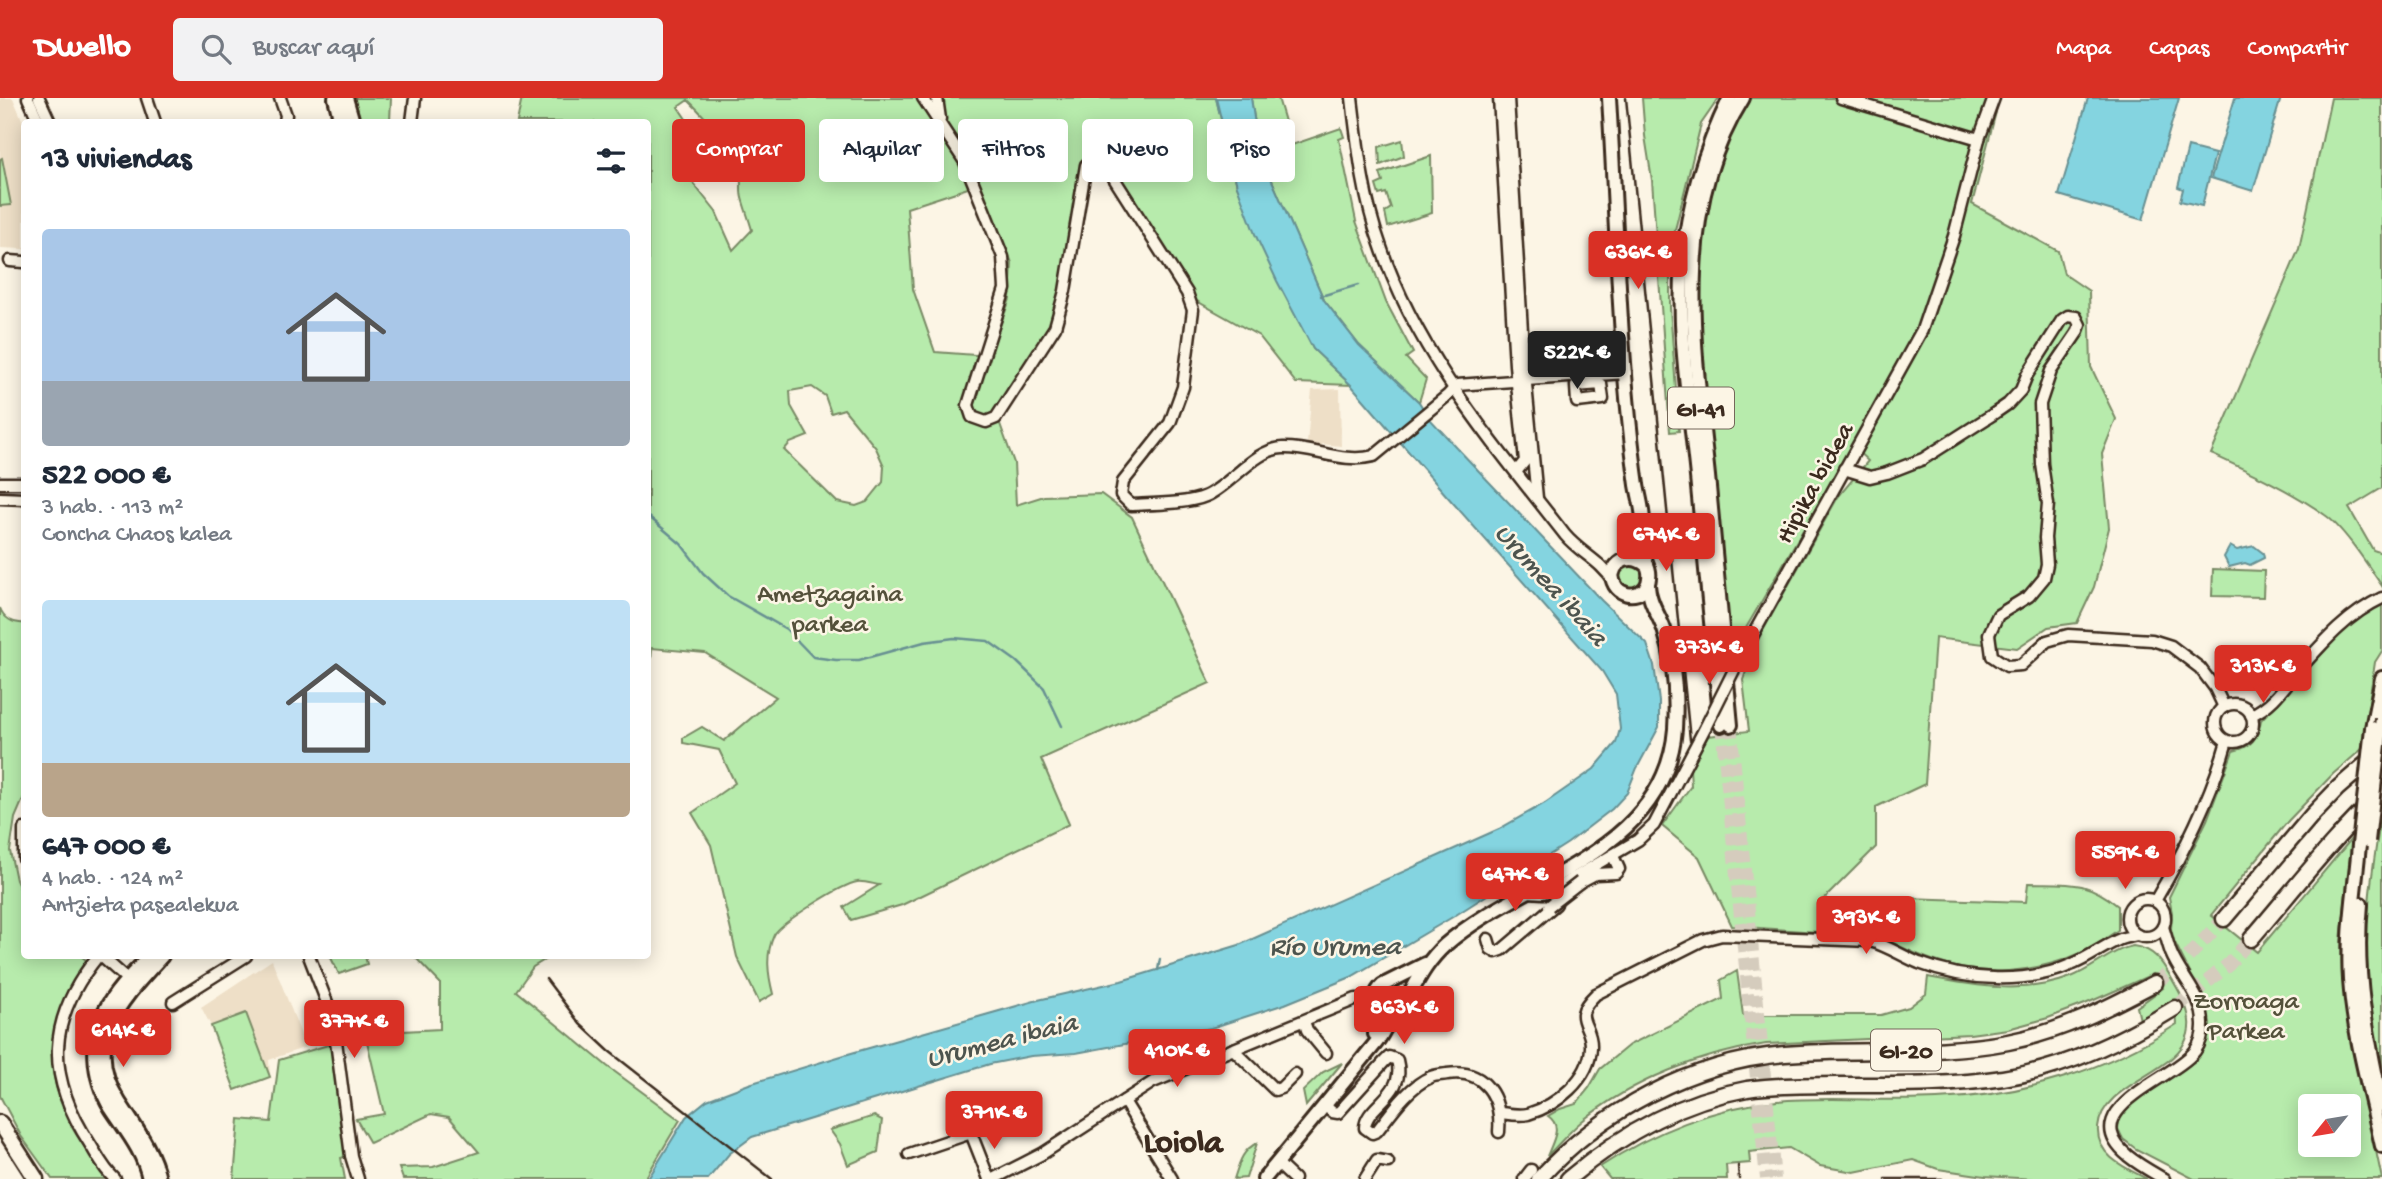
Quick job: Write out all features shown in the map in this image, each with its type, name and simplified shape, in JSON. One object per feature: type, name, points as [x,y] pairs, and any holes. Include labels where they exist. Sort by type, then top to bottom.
[{"type":"highway","points":[[2224,919],[2313,814],[2382,750]]},
{"type":"highway","points":[[2251,939],[2338,836],[2382,792]]},
{"type":"highway","name":"GI-20","points":[[1535,1174],[1616,1113],[1651,1093],[1718,1066],[1753,1057],[1787,1054],[1943,1050],[2005,1043],[2073,1023],[2155,983]]},
{"type":"highway","name":"GI-20","points":[[1569,1179],[1593,1158],[1626,1136],[1660,1117],[1716,1096],[1749,1089],[1785,1086],[1968,1083],[2006,1078],[2054,1066],[2098,1050],[2175,1008]]},
{"type":"highway","points":[[0,1123],[36,1179]]},
{"type":"highway","points":[[0,1136],[24,1162]]},
{"type":"main road","points":[[335,98],[340,119]]},
{"type":"main road","points":[[346,98],[352,119]]},
{"type":"main road","points":[[1256,1179],[1371,1041],[1379,1025],[1377,990],[1428,962],[1454,938],[1622,832],[1643,810],[1661,777],[1674,732],[1674,692],[1666,637],[1653,609],[1648,585],[1650,577],[1641,539],[1643,522],[1626,373],[1609,98]]},
{"type":"main road","name":"GI-41","points":[[1730,98],[1710,141],[1695,187],[1686,235],[1682,284],[1685,359],[1726,725],[1692,285],[1696,236],[1706,190],[1720,145],[1743,98]]},
{"type":"main road","points":[[1641,539],[1613,573],[1614,582],[1623,593],[1632,595],[1653,609]]},
{"type":"main road","points":[[1622,561],[1634,558],[1646,565]]},
{"type":"main road","points":[[1632,595],[1641,592],[1648,585]]},
{"type":"main road","points":[[2382,678],[2350,943],[2353,1009],[2382,1146]]},
{"type":"main road","points":[[2364,843],[2359,983],[2382,1105]]},
{"type":"main road","points":[[146,959],[113,998],[101,1020],[95,1060],[100,1086],[140,1153],[149,1179]]},
{"type":"main road","points":[[159,959],[115,1011],[107,1032],[105,1059],[106,1071],[114,1093],[146,1143],[159,1179]]},
{"type":"main road","points":[[1264,1179],[1285,1173],[1325,1105],[1376,1044],[1396,1012],[1402,1008],[1428,962]]},
{"type":"main road","points":[[1386,984],[1395,984],[1402,989],[1405,1001]]},
{"type":"main road","points":[[1378,1006],[1389,1013],[1396,1012]]},
{"type":"street","points":[[28,98],[38,119]]},
{"type":"street","points":[[39,98],[49,119]]},
{"type":"street","points":[[147,98],[154,119]]},
{"type":"street","points":[[280,98],[287,119]]},
{"type":"street","points":[[412,119],[415,98]]},
{"type":"street","points":[[923,98],[937,119]]},
{"type":"street","points":[[937,98],[940,119]]},
{"type":"street","points":[[1352,98],[1362,178],[1380,246],[1449,393],[1466,407],[1569,539],[1598,562],[1614,582]]},
{"type":"street","points":[[1499,98],[1521,380],[1537,499]]},
{"type":"street","points":[[1508,98],[1525,461],[1516,472]]},
{"type":"street","points":[[1841,98],[1979,139]]},
{"type":"street","name":"Hipika bidea","points":[[1528,892],[1551,891],[1638,840],[1654,825],[1739,660],[1922,330],[1954,236],[1979,139],[1994,98]]},
{"type":"street","points":[[944,129],[965,162],[1003,257],[1005,289],[968,405],[972,417],[986,422],[996,418],[1055,327],[1065,291],[1086,165],[1096,158],[1103,161],[1188,293],[1193,310],[1182,387],[1170,423],[1123,482],[1121,495],[1131,505],[1206,496],[1266,453],[1283,448],[1363,459],[1374,456],[1457,385],[1626,373]]},
{"type":"street","points":[[10,261],[21,262]]},
{"type":"street","points":[[1844,469],[1870,477],[1887,473],[1923,458],[1992,415],[2008,404],[2021,390],[2027,375],[2062,320],[2068,316],[2076,317],[2080,325],[2077,333],[2051,371],[2040,404],[2042,464],[2048,504],[2045,538],[2047,564],[2044,578],[2029,596],[1998,615],[1989,634],[1992,656],[2007,666],[2021,665],[2047,641],[2068,635],[2152,640],[2171,646],[2200,668],[2215,688],[2224,707]]},
{"type":"street","points":[[1466,407],[1465,398],[1475,385]]},
{"type":"street","points":[[0,483],[21,483]]},
{"type":"street","points":[[0,498],[21,499]]},
{"type":"street","points":[[1598,562],[1622,561]]},
{"type":"street","points":[[2251,715],[2264,708],[2343,623],[2365,606],[2382,598]]},
{"type":"street","points":[[2239,705],[2251,715],[2253,726],[2248,736],[2239,742],[2227,741],[2215,728],[2216,716],[2224,707],[2239,705]]},
{"type":"street","points":[[2155,901],[2195,826],[2218,771],[2227,741]]},
{"type":"street","points":[[1488,939],[1491,949],[1496,952],[1502,950],[1588,878],[1616,873],[1619,869],[1613,856]]},
{"type":"street","points":[[1499,944],[1588,878],[1595,874],[1616,873]]},
{"type":"street","points":[[2119,939],[2129,911],[2136,901],[2155,901],[2165,913],[2163,928],[2171,955],[2199,1001],[2203,1026],[2199,1046],[2187,1059],[2124,1102],[2113,1116],[2114,1138],[2128,1156],[2164,1179]]},
{"type":"street","points":[[2127,922],[2137,935]]},
{"type":"street","points":[[2148,937],[2163,928]]},
{"type":"street","points":[[1501,1113],[1525,1115],[1549,1105],[1572,1088],[1587,1067],[1591,1049],[1582,1013],[1596,994],[1703,940],[1722,935],[1870,941],[1953,973],[1995,978],[2032,976],[2073,965],[2119,939],[2137,935],[2148,937],[2171,955]]},
{"type":"street","points":[[96,959],[79,979],[67,1005],[60,1030],[57,1061],[63,1092],[73,1117],[114,1179]]},
{"type":"street","points":[[103,959],[128,980]]},
{"type":"street","points":[[173,1002],[241,959]]},
{"type":"street","points":[[310,959],[333,1018],[351,1156],[358,1179]]},
{"type":"street","points":[[909,1154],[971,1133],[991,1179],[1042,1154],[1153,1082],[1356,999],[1368,999],[1378,1006]]},
{"type":"street","points":[[1304,1021],[1307,1030],[1326,1052]]},
{"type":"street","points":[[1233,1049],[1275,1090],[1281,1088],[1295,1074]]},
{"type":"street","points":[[1325,1105],[1332,1112],[1338,1113],[1384,1062],[1394,1058],[1399,1066],[1398,1079],[1364,1125],[1372,1133],[1377,1131],[1416,1086],[1431,1077],[1452,1073],[1471,1074],[1480,1079],[1501,1113],[1499,1132]]},
{"type":"street","points":[[1124,1101],[1172,1179]]},
{"type":"street","points":[[1366,1179],[1377,1160],[1388,1162]]},
{"type":"street","points":[[1524,1179],[1535,1174]]},
{"type":"shaded area","points":[[0,98],[13,98],[22,119],[21,249],[0,248]]},
{"type":"shaded area","points":[[1340,389],[1341,446],[1322,444],[1321,452],[1293,449],[1292,442],[1307,443],[1312,390]]},
{"type":"shaded area","points":[[272,960],[306,1047],[269,1060],[270,1077],[235,1090],[201,1007]]},
{"type":"green space","points":[[354,98],[391,98],[390,119],[360,119]]},
{"type":"green space","name":"Ametzagaina parkea","points":[[522,98],[1216,98],[1221,119],[1207,119],[1207,182],[1236,182],[1313,349],[1351,385],[1296,383],[1259,336],[1195,300],[1183,276],[1123,182],[1193,182],[1193,119],[1082,119],[1082,162],[1065,267],[1050,326],[995,410],[1014,463],[1016,505],[1044,496],[1101,494],[1132,517],[1210,683],[1041,759],[1069,824],[902,905],[851,920],[844,907],[879,885],[857,882],[839,889],[799,913],[774,935],[768,964],[773,994],[759,1002],[737,957],[711,845],[692,813],[735,783],[719,750],[683,743],[683,738],[702,727],[724,741],[776,697],[705,653],[652,648],[651,660],[651,119],[518,119]],"holes":[[[980,184],[1012,263],[1010,299],[989,356],[935,352],[913,289],[907,208]],[[812,387],[825,396],[831,413],[844,409],[876,448],[884,466],[883,482],[867,502],[856,506],[837,502],[784,450],[790,443],[808,436],[791,406],[790,391]]]},
{"type":"green space","points":[[1251,98],[1278,98],[1284,119],[1254,119]]},
{"type":"green space","points":[[1642,98],[1719,98],[1701,124],[1675,230],[1670,273],[1670,308],[1679,431],[1670,432],[1652,180]]},
{"type":"green space","points":[[1748,98],[1985,98],[1996,112],[1972,204],[2058,251],[2064,274],[2089,291],[2091,367],[2116,419],[2102,454],[2109,528],[2094,587],[2077,623],[2048,627],[2017,648],[1935,638],[1925,784],[1876,807],[1876,847],[1821,902],[1818,932],[1732,926],[1699,857],[1662,826],[1691,786],[1690,768],[1708,736],[1749,731],[1743,680],[1756,643],[1838,497],[1868,461],[1852,446],[1732,652],[1702,358],[1700,271],[1704,229],[1713,186],[1727,143]]},
{"type":"green space","points":[[2331,98],[2382,98],[2382,488],[2349,508],[2373,550],[2382,553],[2382,586],[2348,538],[2325,515],[2255,474],[2211,454],[2299,249]]},
{"type":"green space","points":[[1341,128],[1344,137],[1339,139],[1356,221],[1386,302],[1413,353],[1406,358],[1426,379],[1419,402],[1359,345],[1324,300],[1273,182],[1295,182],[1295,144]]},
{"type":"green space","points":[[1402,140],[1404,156],[1380,165],[1379,147]]},
{"type":"green space","points":[[1431,156],[1432,213],[1388,227],[1385,212],[1391,208],[1386,193],[1379,195],[1376,185],[1383,182],[1380,173]]},
{"type":"green space","points":[[2,158],[11,205],[0,206],[0,159]]},
{"type":"green space","points":[[1632,564],[1643,571],[1644,576],[1637,587],[1632,588],[1621,581],[1620,576],[1627,565]]},
{"type":"green space","points":[[2213,569],[2264,571],[2263,597],[2212,596]]},
{"type":"green space","name":"Zorroaga Parkea","points":[[2382,605],[2382,651],[2375,662],[2362,749],[2333,774],[2288,821],[2211,915],[2257,952],[2352,838],[2341,941],[2342,976],[2346,1011],[2382,1179],[2194,1179],[2136,1149],[2123,1139],[2118,1129],[2124,1109],[2195,1061],[2205,1042],[2206,1013],[2201,995],[2174,941],[2169,897],[2207,820],[2233,751],[2253,741],[2261,720],[2354,620]]},
{"type":"green space","points":[[0,608],[10,620],[21,623],[21,804],[15,818],[10,851],[21,891],[21,959],[86,960],[73,981],[57,1022],[52,1063],[62,1106],[73,1129],[106,1179],[52,1179],[21,1136],[0,1096]]},
{"type":"green space","points":[[2382,808],[2382,1069],[2370,1013],[2366,957],[2370,893]]},
{"type":"green space","points":[[2028,883],[2076,885],[2096,891],[2118,906],[2118,930],[2086,951],[2064,960],[2008,971],[1971,970],[1953,966],[1920,955],[1876,935],[1877,897],[2026,902]]},
{"type":"green space","points":[[2133,946],[2147,950],[2161,962],[2183,999],[2189,1019],[2188,1034],[2181,1048],[2170,1059],[2112,1100],[2103,1112],[2098,1128],[2099,1138],[2107,1154],[2147,1179],[1985,1176],[1938,1169],[1913,1160],[1854,1172],[1820,1166],[1789,1148],[1749,1152],[1750,1163],[1726,1165],[1727,1179],[1610,1179],[1600,1167],[1641,1143],[1685,1123],[1754,1104],[1797,1100],[1917,1100],[1968,1097],[2031,1086],[2092,1068],[2150,1041],[2177,1024],[2172,1005],[2140,1020],[2137,1007],[2163,988],[2153,974],[2085,1004],[2008,1029],[1970,1034],[1766,1044],[1717,1054],[1646,1081],[1602,1106],[1582,1121],[1547,1156],[1556,1129],[1553,1120],[1548,1116],[1576,1104],[1600,1069],[1629,1045],[1723,999],[1721,980],[1737,971],[1743,1015],[1881,1015],[1909,1007],[1926,994],[1928,977],[1982,986],[2035,986],[2071,977],[2117,951]]},
{"type":"green space","points":[[332,959],[366,959],[367,964],[339,974]]},
{"type":"green space","points":[[417,959],[546,959],[533,967],[516,991],[607,1066],[680,1120],[645,1179],[403,1179],[399,1168],[433,1167],[479,1152],[449,1117],[431,1114],[370,1143],[356,1119],[384,1114],[365,1033],[440,1029],[440,983]]},
{"type":"green space","points":[[246,1013],[270,1077],[235,1090],[211,1026]]},
{"type":"green space","points":[[331,1044],[348,1156],[341,1158],[345,1179],[234,1179],[239,1119],[271,1122],[279,1060]]},
{"type":"green space","points":[[1342,1063],[1306,1106],[1303,1091],[1323,1072]]},
{"type":"green space","points":[[874,1116],[882,1120],[878,1152],[848,1165],[840,1144],[830,1130]]},
{"type":"green space","points":[[1257,1143],[1246,1178],[1234,1179],[1244,1154]]},
{"type":"water","name":"Río Urumea","points":[[1216,98],[1251,98],[1254,119],[1221,119]]},
{"type":"water","points":[[2088,98],[2179,98],[2143,220],[2059,195]]},
{"type":"water","points":[[2235,98],[2281,98],[2253,191],[2211,178]]},
{"type":"water","points":[[2188,147],[2215,154],[2202,206],[2180,201],[2183,189],[2178,187]]},
{"type":"water","name":"Río Urumea","points":[[1236,182],[1273,182],[1324,300],[1359,345],[1419,402],[1429,418],[1457,448],[1602,601],[1647,644],[1654,665],[1659,727],[1627,793],[1612,809],[1568,843],[1456,915],[1351,977],[1285,1004],[1211,1028],[1076,1053],[1031,1056],[990,1064],[752,1137],[729,1154],[708,1179],[648,1179],[686,1117],[707,1100],[749,1084],[848,1054],[1038,1000],[1121,981],[1239,945],[1499,829],[1545,803],[1594,769],[1616,743],[1620,729],[1616,694],[1602,671],[1351,385],[1313,349],[1255,234]]},
{"type":"water","points":[[2230,546],[2237,550],[2254,546],[2263,553],[2264,558],[2250,565],[2245,563],[2229,567],[2224,557]]},
{"type":"waterway","points":[[1321,296],[1358,285]]},
{"type":"waterway","points":[[651,519],[681,544],[703,573],[728,596],[786,629],[813,657],[859,660],[924,642],[954,638],[988,641],[1016,661],[1044,688],[1062,726]]},
{"type":"waterway","points":[[1158,970],[1160,959]]},
{"type":"tunnel","points":[[1721,725],[1766,1179]]},
{"type":"tunnel","points":[[1731,725],[1775,1179]]},
{"type":"tunnel","points":[[2155,983],[2182,963],[2224,919]]},
{"type":"tunnel","points":[[2175,1008],[2229,964],[2251,939]]},
{"type":"railway","points":[[1626,98],[1690,740]]},
{"type":"railway","points":[[546,979],[580,1024],[609,1051],[772,1179]]},
{"type":"railway","points":[[1738,1166],[1739,1179]]},
{"type":"railway","points":[[1885,1179],[1942,1179]]},
{"type":"district","name":"Loiola","points":[[1183,1139]]},
{"type":"water label","name":"Urumea ibaia","points":[[1553,583]]},
{"type":"water label","name":"Urumea ibaia","points":[[1001,1038]]}]
